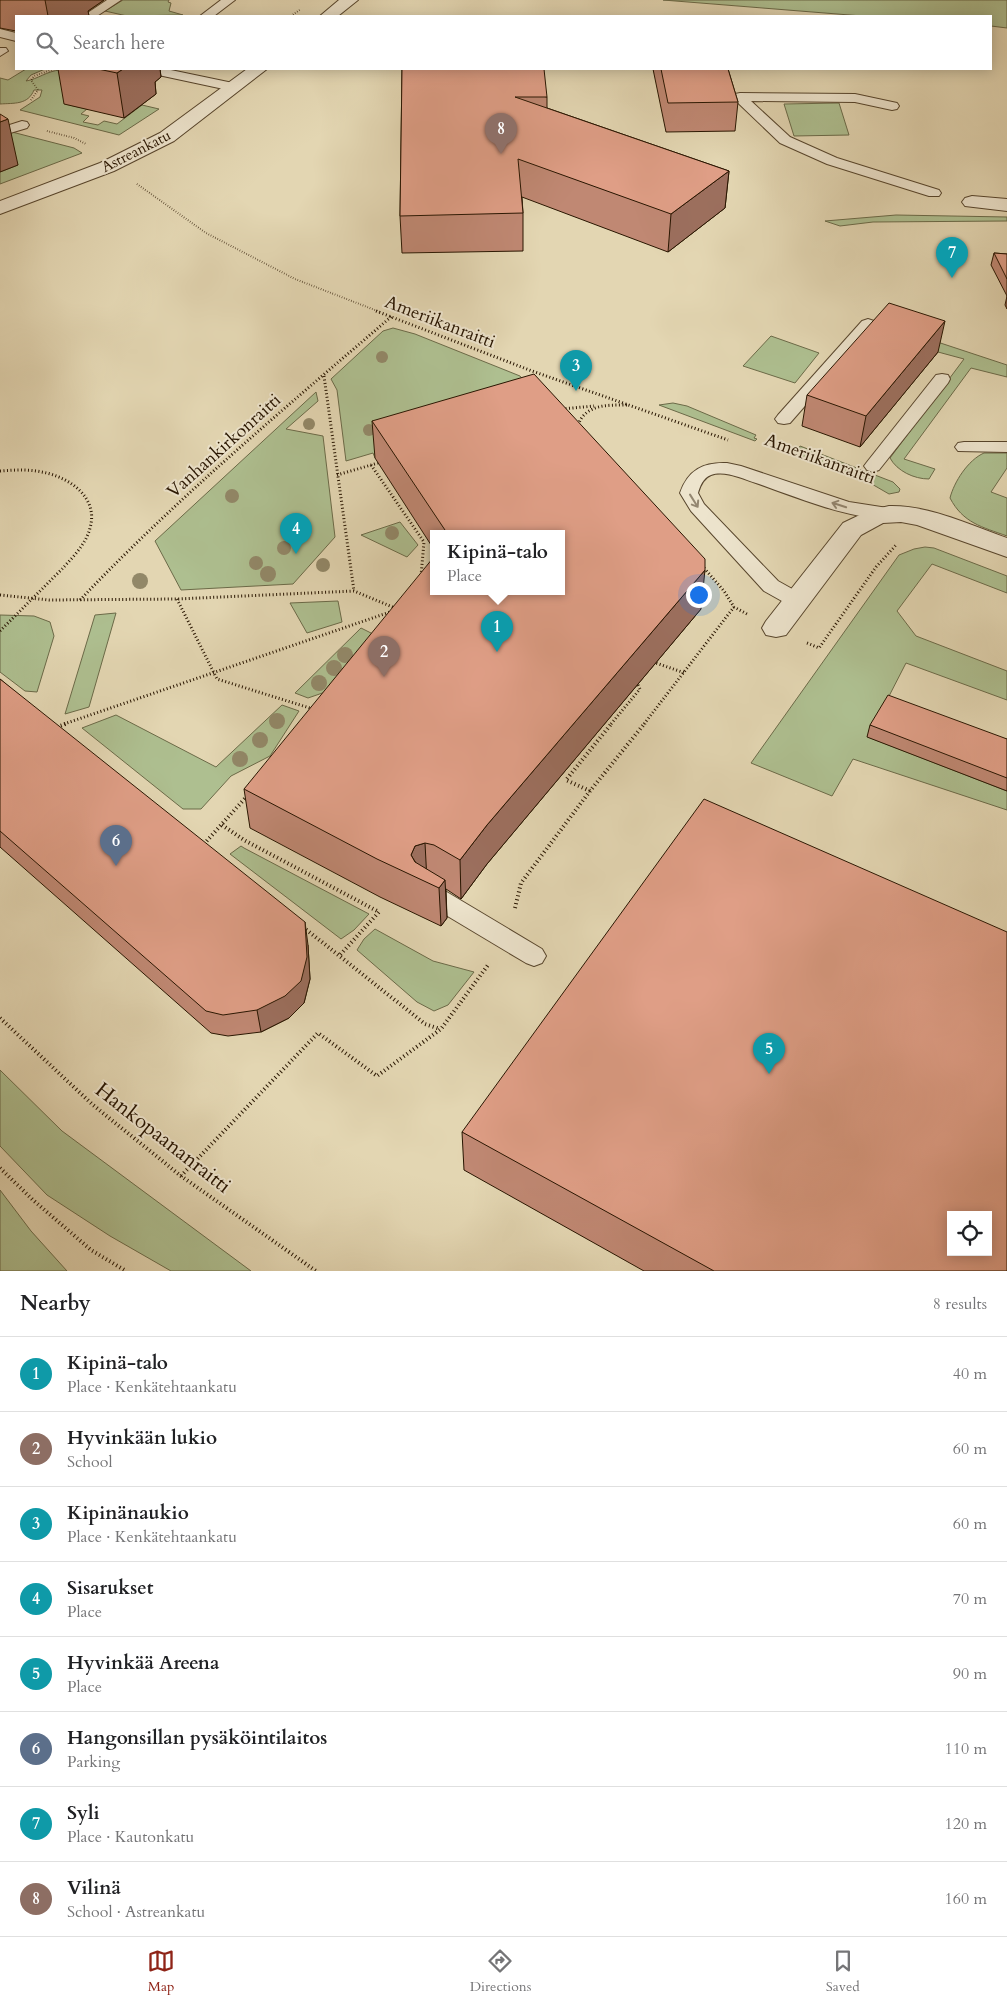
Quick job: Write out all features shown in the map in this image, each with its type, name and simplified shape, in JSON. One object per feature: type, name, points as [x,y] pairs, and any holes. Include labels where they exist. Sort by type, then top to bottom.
[{"type":"street","points":[[329,15],[350,0]]},
{"type":"street","name":"Astreankatu","points":[[0,208],[106,167],[167,137],[257,70]]},
{"type":"street","points":[[972,202],[1007,205]]},
{"type":"street","points":[[776,628],[852,529],[865,520],[887,514],[917,515],[1007,548]]},
{"type":"lane","points":[[92,15],[115,0]]},
{"type":"lane","points":[[207,15],[229,0]]},
{"type":"lane","points":[[0,33],[15,37]]},
{"type":"lane","points":[[154,70],[233,87]]},
{"type":"lane","points":[[892,106],[855,98],[740,97],[757,116],[786,140],[832,161],[934,193]]},
{"type":"lane","points":[[0,132],[22,125]]},
{"type":"lane","points":[[784,419],[868,324]]},
{"type":"lane","points":[[873,466],[942,379]]},
{"type":"lane","points":[[964,447],[1007,447]]},
{"type":"lane","points":[[796,600],[771,586],[696,507],[689,493],[692,480],[702,472],[717,467],[735,470],[847,508],[887,514]]},
{"type":"lane","points":[[427,892],[534,956]]},
{"type":"path","points":[[26,103],[34,98],[38,90],[31,80],[34,76],[51,70]]},
{"type":"path","name":"Ameriikanraitti","points":[[22,125],[74,138],[97,150],[99,162],[131,180],[206,233],[295,279],[532,371],[732,441]]},
{"type":"path","name":"Vanhankirkonraitti","points":[[80,600],[125,552],[392,316]]},
{"type":"path","points":[[532,371],[538,379]]},
{"type":"path","points":[[324,375],[354,591]]},
{"type":"path","points":[[556,401],[567,415]]},
{"type":"path","points":[[557,410],[600,406],[630,406]]},
{"type":"path","points":[[572,421],[577,427],[580,418],[586,412],[600,406]]},
{"type":"path","points":[[337,475],[378,463]]},
{"type":"path","points":[[371,465],[424,542],[420,584]]},
{"type":"path","points":[[0,471],[36,470],[51,473],[71,481],[84,494],[92,510],[92,520],[81,546],[0,631]]},
{"type":"path","points":[[819,648],[876,567],[899,542]]},
{"type":"path","points":[[180,1176],[318,1033],[377,1076],[441,1029],[507,940],[521,883],[590,791],[685,673],[734,607],[724,591],[699,563]]},
{"type":"path","points":[[0,595],[80,600],[177,599],[354,591],[398,609]]},
{"type":"path","points":[[177,599],[213,673],[218,679],[314,709]]},
{"type":"path","points":[[393,617],[398,609]]},
{"type":"path","points":[[57,727],[398,609]]},
{"type":"path","points":[[648,660],[685,673]]},
{"type":"path","points":[[590,791],[566,780],[640,688],[632,674]]},
{"type":"path","points":[[210,851],[203,846],[253,789]]},
{"type":"path","points":[[222,824],[244,840],[379,912],[339,956]]},
{"type":"path","points":[[295,920],[425,1024],[441,1029]]},
{"type":"path","name":"Hankopaananraitti","points":[[0,1018],[93,1105],[180,1176],[316,1271]]},
{"type":"path","points":[[0,1168],[91,1250],[126,1271]]},
{"type":"green space","points":[[123,0],[169,0],[168,2],[171,3],[169,11],[183,15],[123,15],[105,11]]},
{"type":"green space","points":[[663,0],[1007,0],[1007,28],[992,26],[992,15],[850,15]]},
{"type":"green space","points":[[24,70],[43,70],[31,75],[26,81],[60,70],[65,104],[87,109],[81,114],[89,116],[83,122],[98,125],[104,121],[117,124],[142,105],[159,109],[119,135],[20,110],[40,97],[42,90],[34,90],[24,101],[0,104],[0,78],[8,80]]},
{"type":"green space","points":[[839,103],[849,135],[794,136],[784,104]]},
{"type":"green space","points":[[12,132],[74,148],[82,153],[0,184],[0,172],[18,165],[0,137]]},
{"type":"green space","points":[[896,215],[1007,217],[1007,221],[873,222],[840,226],[825,221]]},
{"type":"green space","points":[[889,326],[1007,365],[1007,377],[971,368],[904,459],[935,469],[929,479],[918,478],[906,473],[897,467],[890,458],[964,359],[938,352]]},
{"type":"green space","points":[[393,328],[415,334],[520,376],[547,407],[375,458],[373,453],[346,461],[337,390],[331,379],[383,331]]},
{"type":"green space","points":[[771,336],[819,353],[795,383],[743,366]]},
{"type":"green space","points":[[316,392],[318,401],[286,429],[323,436],[335,537],[293,584],[181,590],[155,541]]},
{"type":"green space","points":[[673,403],[687,406],[756,435],[754,438],[757,439],[755,441],[659,405]]},
{"type":"green space","points":[[800,446],[893,482],[900,489],[899,492],[889,494],[870,483],[794,455]]},
{"type":"green space","points":[[984,453],[1007,453],[1007,468],[991,492],[1007,498],[1007,536],[981,527],[967,519],[950,498],[962,472],[972,461]]},
{"type":"green space","points":[[400,522],[418,545],[407,557],[361,535]]},
{"type":"green space","points":[[925,547],[934,548],[1007,576],[1007,593],[932,564],[897,611],[916,636],[1007,671],[1007,700],[906,663],[868,737],[1007,791],[1007,810],[853,759],[832,796],[751,763],[899,555]]},
{"type":"green space","points":[[338,601],[342,622],[307,633],[290,603]]},
{"type":"green space","points":[[116,613],[89,707],[65,714],[95,615]]},
{"type":"green space","points":[[0,615],[34,616],[50,622],[54,636],[37,692],[25,691],[0,672]]},
{"type":"green space","points":[[361,628],[373,634],[337,688],[308,698],[295,693]]},
{"type":"green space","points":[[282,705],[299,711],[270,756],[231,776],[201,809],[183,809],[82,728],[116,715],[216,767]]},
{"type":"green space","points":[[241,846],[369,914],[354,930],[341,939],[230,854]]},
{"type":"green space","points":[[375,929],[433,961],[474,972],[448,1005],[434,1011],[417,1002],[357,950],[364,939]]},
{"type":"green space","points":[[0,1070],[62,1131],[251,1271],[171,1271],[110,1236],[47,1195],[0,1146]]},
{"type":"green space","points":[[0,1190],[31,1231],[67,1271],[0,1271]]},
{"type":"building","points":[[103,70],[122,70],[117,73]]},
{"type":"building","points":[[402,70],[544,70],[547,97],[515,97],[729,171],[671,214],[518,159],[523,213],[400,216]]},
{"type":"building","points":[[661,70],[728,70],[738,102],[668,103]]},
{"type":"building","points":[[0,114],[8,119],[0,122]]},
{"type":"building","points":[[994,253],[1007,254],[1007,279]]},
{"type":"building","points":[[889,303],[945,321],[866,416],[807,395]]},
{"type":"building","points":[[534,374],[705,559],[705,570],[487,825],[460,860],[434,845],[425,843],[415,846],[411,855],[415,862],[445,880],[439,888],[377,859],[244,789],[430,562],[430,595],[565,595],[565,530],[445,530],[372,421]]},
{"type":"building","points":[[0,679],[305,922],[307,957],[301,981],[285,996],[257,1010],[223,1015],[206,1011],[0,831]]},
{"type":"building","points":[[888,695],[1007,739],[1007,778],[870,725]]},
{"type":"building","points":[[704,799],[1007,932],[1007,1271],[714,1271],[462,1132]]},
{"type":"place","name":"Vilinä","points":[[501,154]]},
{"type":"place","name":"Syli","points":[[952,278]]},
{"type":"place","name":"Kipinänaukio","points":[[576,391]]},
{"type":"place","name":"Sisarukset","points":[[296,554]]},
{"type":"place","name":"Kipinä-talo","points":[[497,652]]},
{"type":"place","name":"Hyvinkään lukio","points":[[384,677]]},
{"type":"place","name":"Hangonsillan pysäköintilaitos","points":[[116,866]]},
{"type":"place","name":"Hyvinkää Areena","points":[[769,1074]]}]
